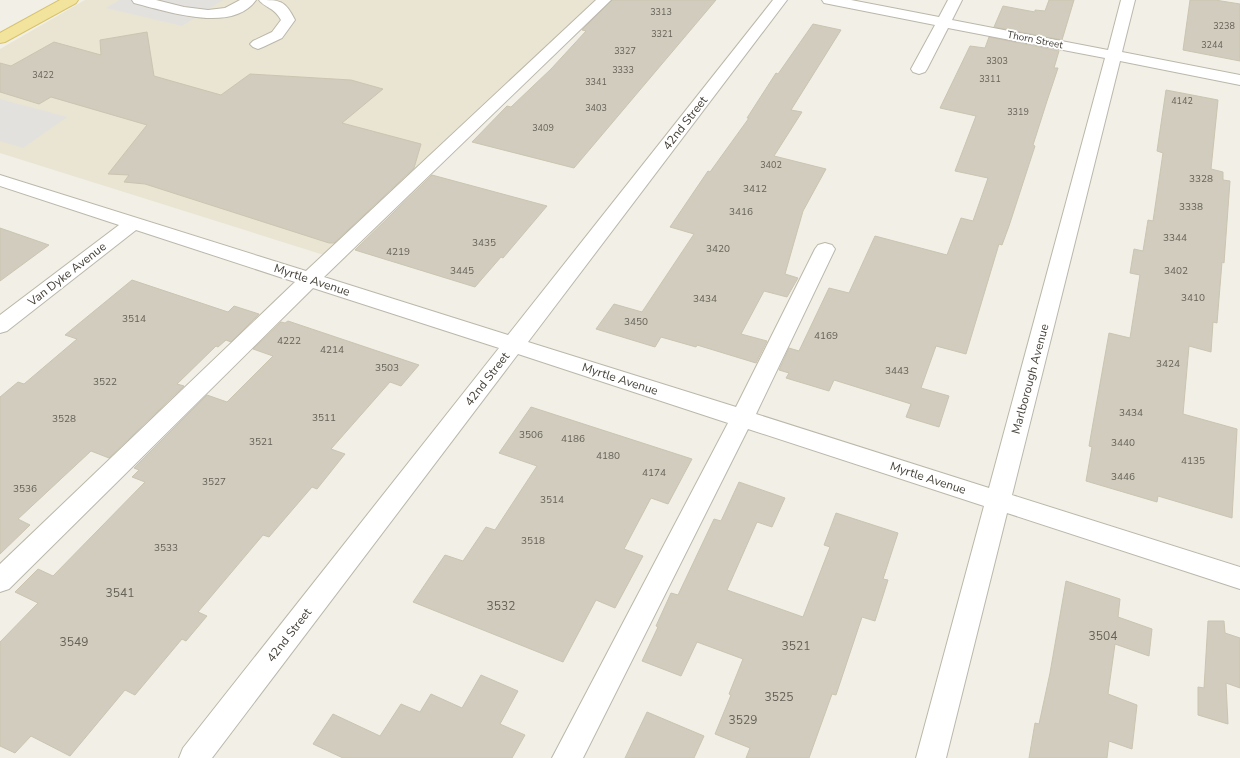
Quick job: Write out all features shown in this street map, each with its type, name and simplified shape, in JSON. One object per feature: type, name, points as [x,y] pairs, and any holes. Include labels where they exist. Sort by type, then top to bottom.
[{"type":"main road","points":[[0,39],[71,0]]},
{"type":"street","points":[[139,0],[196,13],[209,14],[230,11],[249,0]]},
{"type":"street","points":[[258,44],[276,35],[288,20],[278,5],[266,0]]},
{"type":"street","points":[[0,581],[310,279],[604,0]]},
{"type":"street","name":"42nd Street","points":[[194,758],[780,0]]},
{"type":"street","name":"Thorn Street","points":[[829,0],[1240,80]]},
{"type":"street","points":[[919,69],[955,0]]},
{"type":"street","name":"Marlborough Avenue","points":[[932,758],[1128,0]]},
{"type":"street","name":"Myrtle Avenue","points":[[0,180],[1240,578]]},
{"type":"street","name":"Van Dyke Avenue","points":[[0,326],[133,223]]},
{"type":"street","points":[[567,758],[742,418],[826,249]]},
{"type":"shaded area","points":[[85,0],[595,0],[324,255],[0,153],[0,49]]},
{"type":"shaded area","points":[[120,0],[223,0],[182,26],[106,8]]},
{"type":"shaded area","points":[[0,99],[67,117],[23,148],[0,141]]},
{"type":"building","points":[[612,0],[716,0],[574,168],[472,142],[507,106],[511,107],[551,69],[586,31],[582,30]]},
{"type":"building","points":[[1049,0],[1074,0],[1062,40],[994,27],[1003,6],[1035,12],[1035,10],[1045,11]]},
{"type":"building","points":[[1190,0],[1215,0],[1240,4],[1240,61],[1183,50]]},
{"type":"building","points":[[813,24],[841,30],[791,110],[802,112],[774,156],[826,169],[803,211],[785,274],[798,278],[787,297],[764,291],[741,334],[767,341],[756,363],[697,345],[696,347],[661,337],[655,347],[596,329],[614,304],[642,312],[694,234],[670,227],[708,171],[710,172],[749,118],[747,118],[776,73],[778,74]]},
{"type":"building","points":[[147,32],[154,76],[221,95],[250,74],[351,80],[383,89],[342,123],[421,144],[414,168],[334,243],[329,243],[145,184],[124,182],[129,175],[108,174],[147,125],[51,97],[39,104],[0,92],[0,63],[11,66],[54,42],[101,55],[100,40]]},
{"type":"building","points":[[989,37],[1059,51],[1054,68],[1058,68],[1009,226],[1002,245],[999,244],[966,354],[936,346],[921,388],[949,396],[939,427],[906,417],[911,404],[834,380],[829,391],[786,378],[789,373],[779,370],[789,348],[799,351],[829,288],[849,293],[875,236],[947,255],[961,218],[973,221],[988,178],[955,171],[976,116],[940,108],[970,46],[985,48]]},
{"type":"building","points":[[1166,90],[1218,100],[1211,169],[1223,172],[1223,180],[1230,181],[1224,263],[1222,262],[1217,323],[1213,322],[1211,352],[1189,346],[1183,414],[1237,429],[1232,518],[1158,496],[1157,502],[1086,481],[1092,447],[1089,446],[1109,333],[1130,338],[1140,275],[1130,273],[1134,249],[1143,251],[1148,220],[1153,221],[1163,153],[1157,151]]},
{"type":"building","points":[[432,175],[547,206],[503,258],[501,257],[475,287],[355,250]]},
{"type":"building","points":[[0,228],[49,245],[0,281]]},
{"type":"building","points":[[132,280],[228,312],[234,306],[259,314],[231,342],[226,340],[218,347],[216,346],[177,384],[184,386],[109,458],[91,451],[18,519],[30,525],[0,554],[0,397],[18,382],[24,384],[77,339],[65,335]]},
{"type":"building","points":[[288,321],[419,365],[401,386],[390,382],[331,449],[345,454],[317,489],[312,487],[269,537],[263,535],[198,612],[207,616],[186,641],[182,639],[135,695],[125,690],[70,756],[31,736],[15,753],[0,746],[0,642],[38,603],[15,592],[38,569],[53,576],[145,482],[132,477],[139,470],[134,468],[207,395],[227,402],[273,356],[253,349],[281,322],[285,323]]},
{"type":"building","points":[[531,407],[692,459],[668,504],[651,498],[624,549],[643,556],[615,608],[596,600],[563,662],[413,602],[445,555],[463,561],[486,527],[495,530],[537,466],[499,453]]},
{"type":"building","points":[[739,482],[785,498],[772,527],[757,522],[727,590],[803,617],[830,547],[824,545],[836,513],[898,533],[883,579],[888,580],[875,621],[862,617],[836,695],[832,694],[809,758],[746,758],[750,748],[715,734],[731,695],[729,694],[743,659],[697,642],[681,676],[642,661],[658,627],[656,626],[671,593],[678,595],[714,519],[721,521]]},
{"type":"building","points":[[1066,581],[1120,599],[1118,617],[1152,629],[1149,656],[1115,644],[1108,694],[1137,705],[1132,749],[1109,741],[1107,758],[1029,758],[1035,723],[1039,724],[1050,673]]},
{"type":"building","points":[[1208,621],[1224,621],[1225,633],[1240,638],[1240,688],[1226,683],[1228,724],[1198,715],[1198,687],[1204,688]]},
{"type":"building","points":[[481,675],[518,691],[500,724],[525,735],[512,758],[343,758],[313,744],[333,714],[380,736],[401,704],[420,712],[431,694],[462,708]]},
{"type":"building","points":[[647,712],[704,736],[694,758],[625,758]]}]
